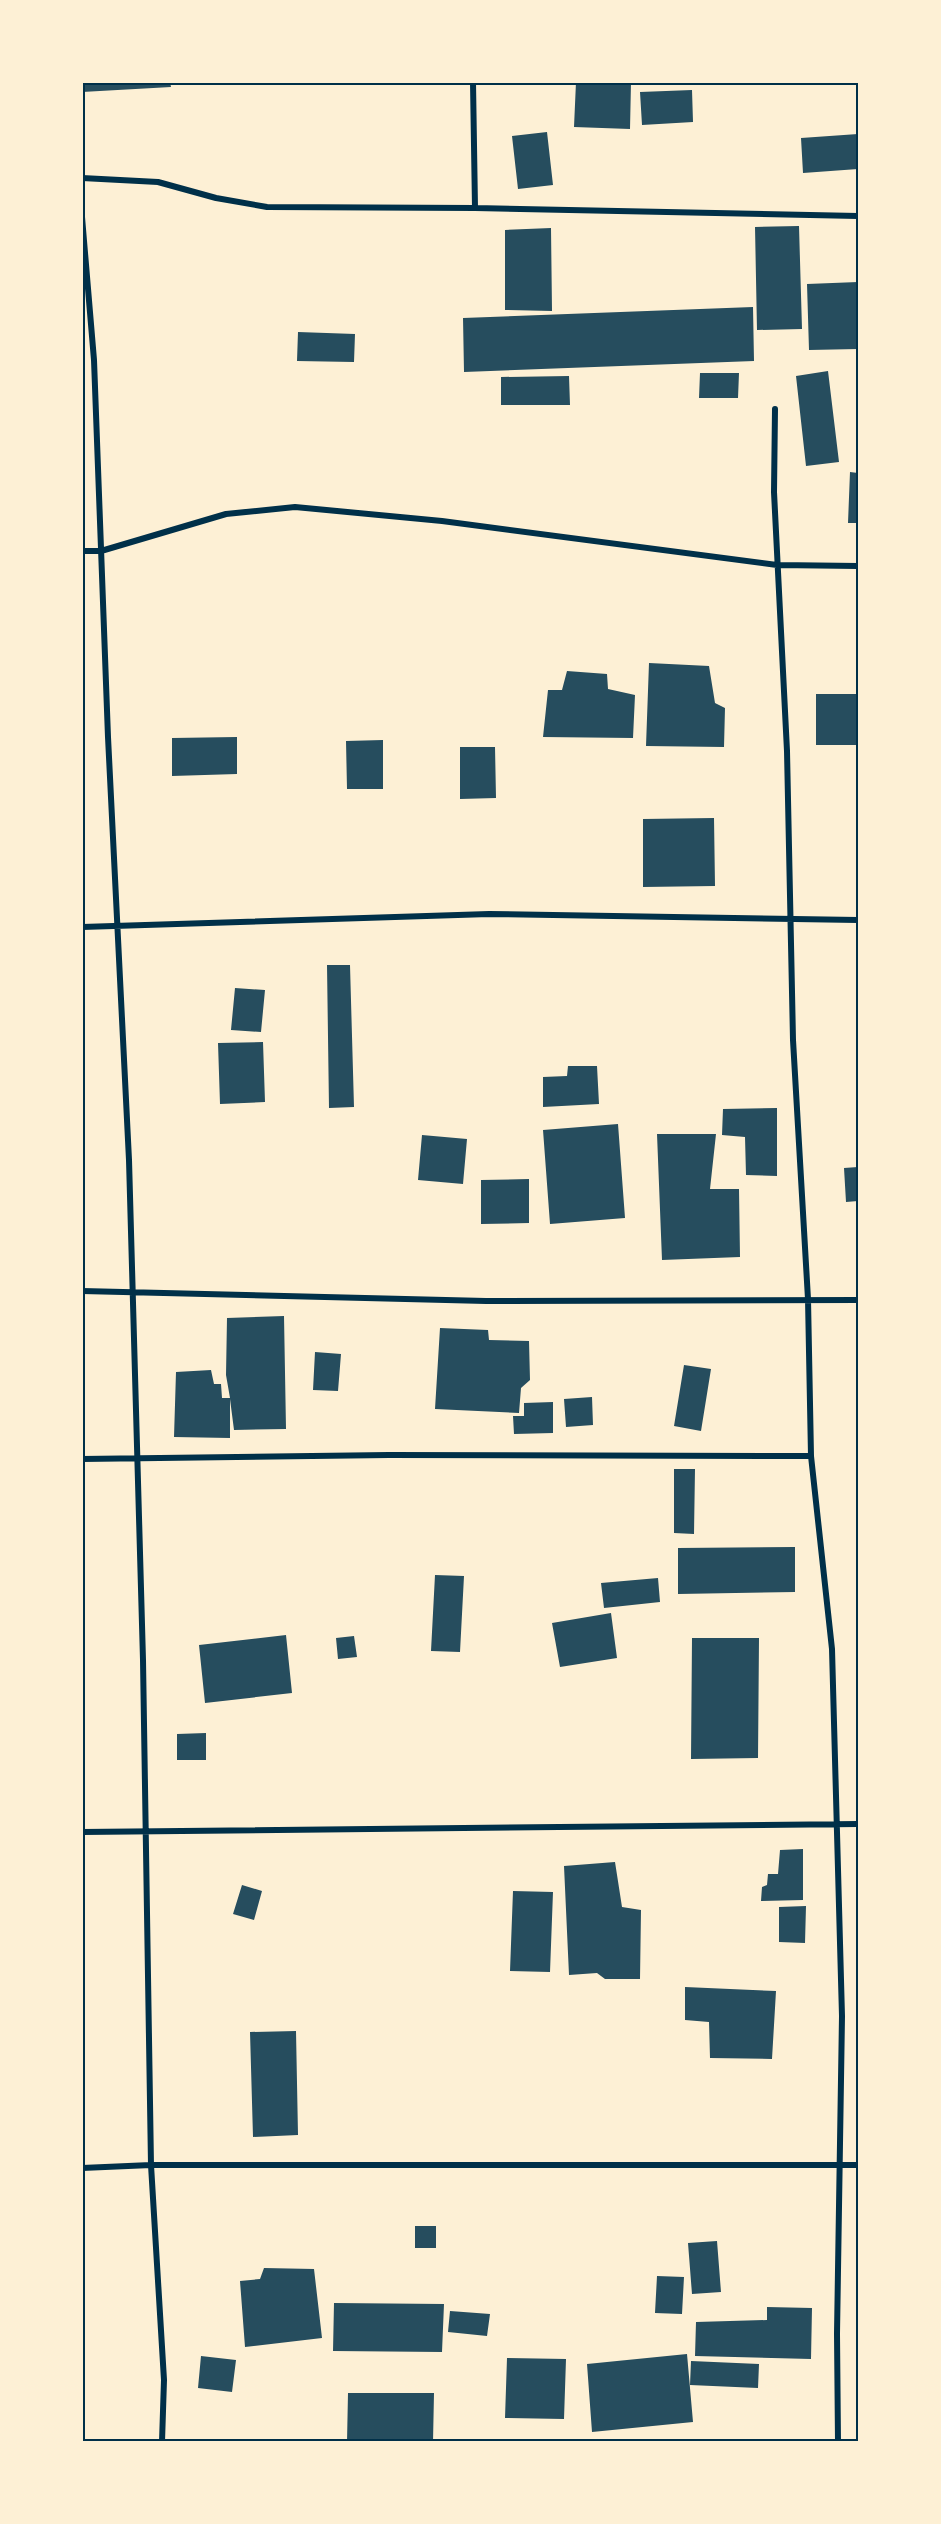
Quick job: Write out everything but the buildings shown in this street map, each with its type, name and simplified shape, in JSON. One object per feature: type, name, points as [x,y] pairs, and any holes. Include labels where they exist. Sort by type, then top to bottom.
[{"type":"street","points":[[473,82],[475,208]]},
{"type":"street","points":[[82,178],[158,182],[216,198],[267,207],[475,208],[858,216]]},
{"type":"street","points":[[82,217],[94,360],[129,1160],[143,1660],[151,2165],[164,2380],[162,2442]]},
{"type":"street","points":[[775,409],[774,492],[787,751],[789,918],[808,1299],[811,1456],[832,1649],[842,2016],[838,2165],[838,2442]]},
{"type":"street","points":[[82,551],[101,551],[226,514],[295,507],[442,521],[777,565],[858,566]]},
{"type":"street","points":[[82,927],[489,914],[858,920]]},
{"type":"street","points":[[82,1291],[486,1301],[858,1300]]},
{"type":"street","points":[[82,1459],[389,1455],[811,1456]]},
{"type":"street","points":[[82,1832],[858,1824]]},
{"type":"street","points":[[82,2168],[151,2165],[858,2165]]}]
